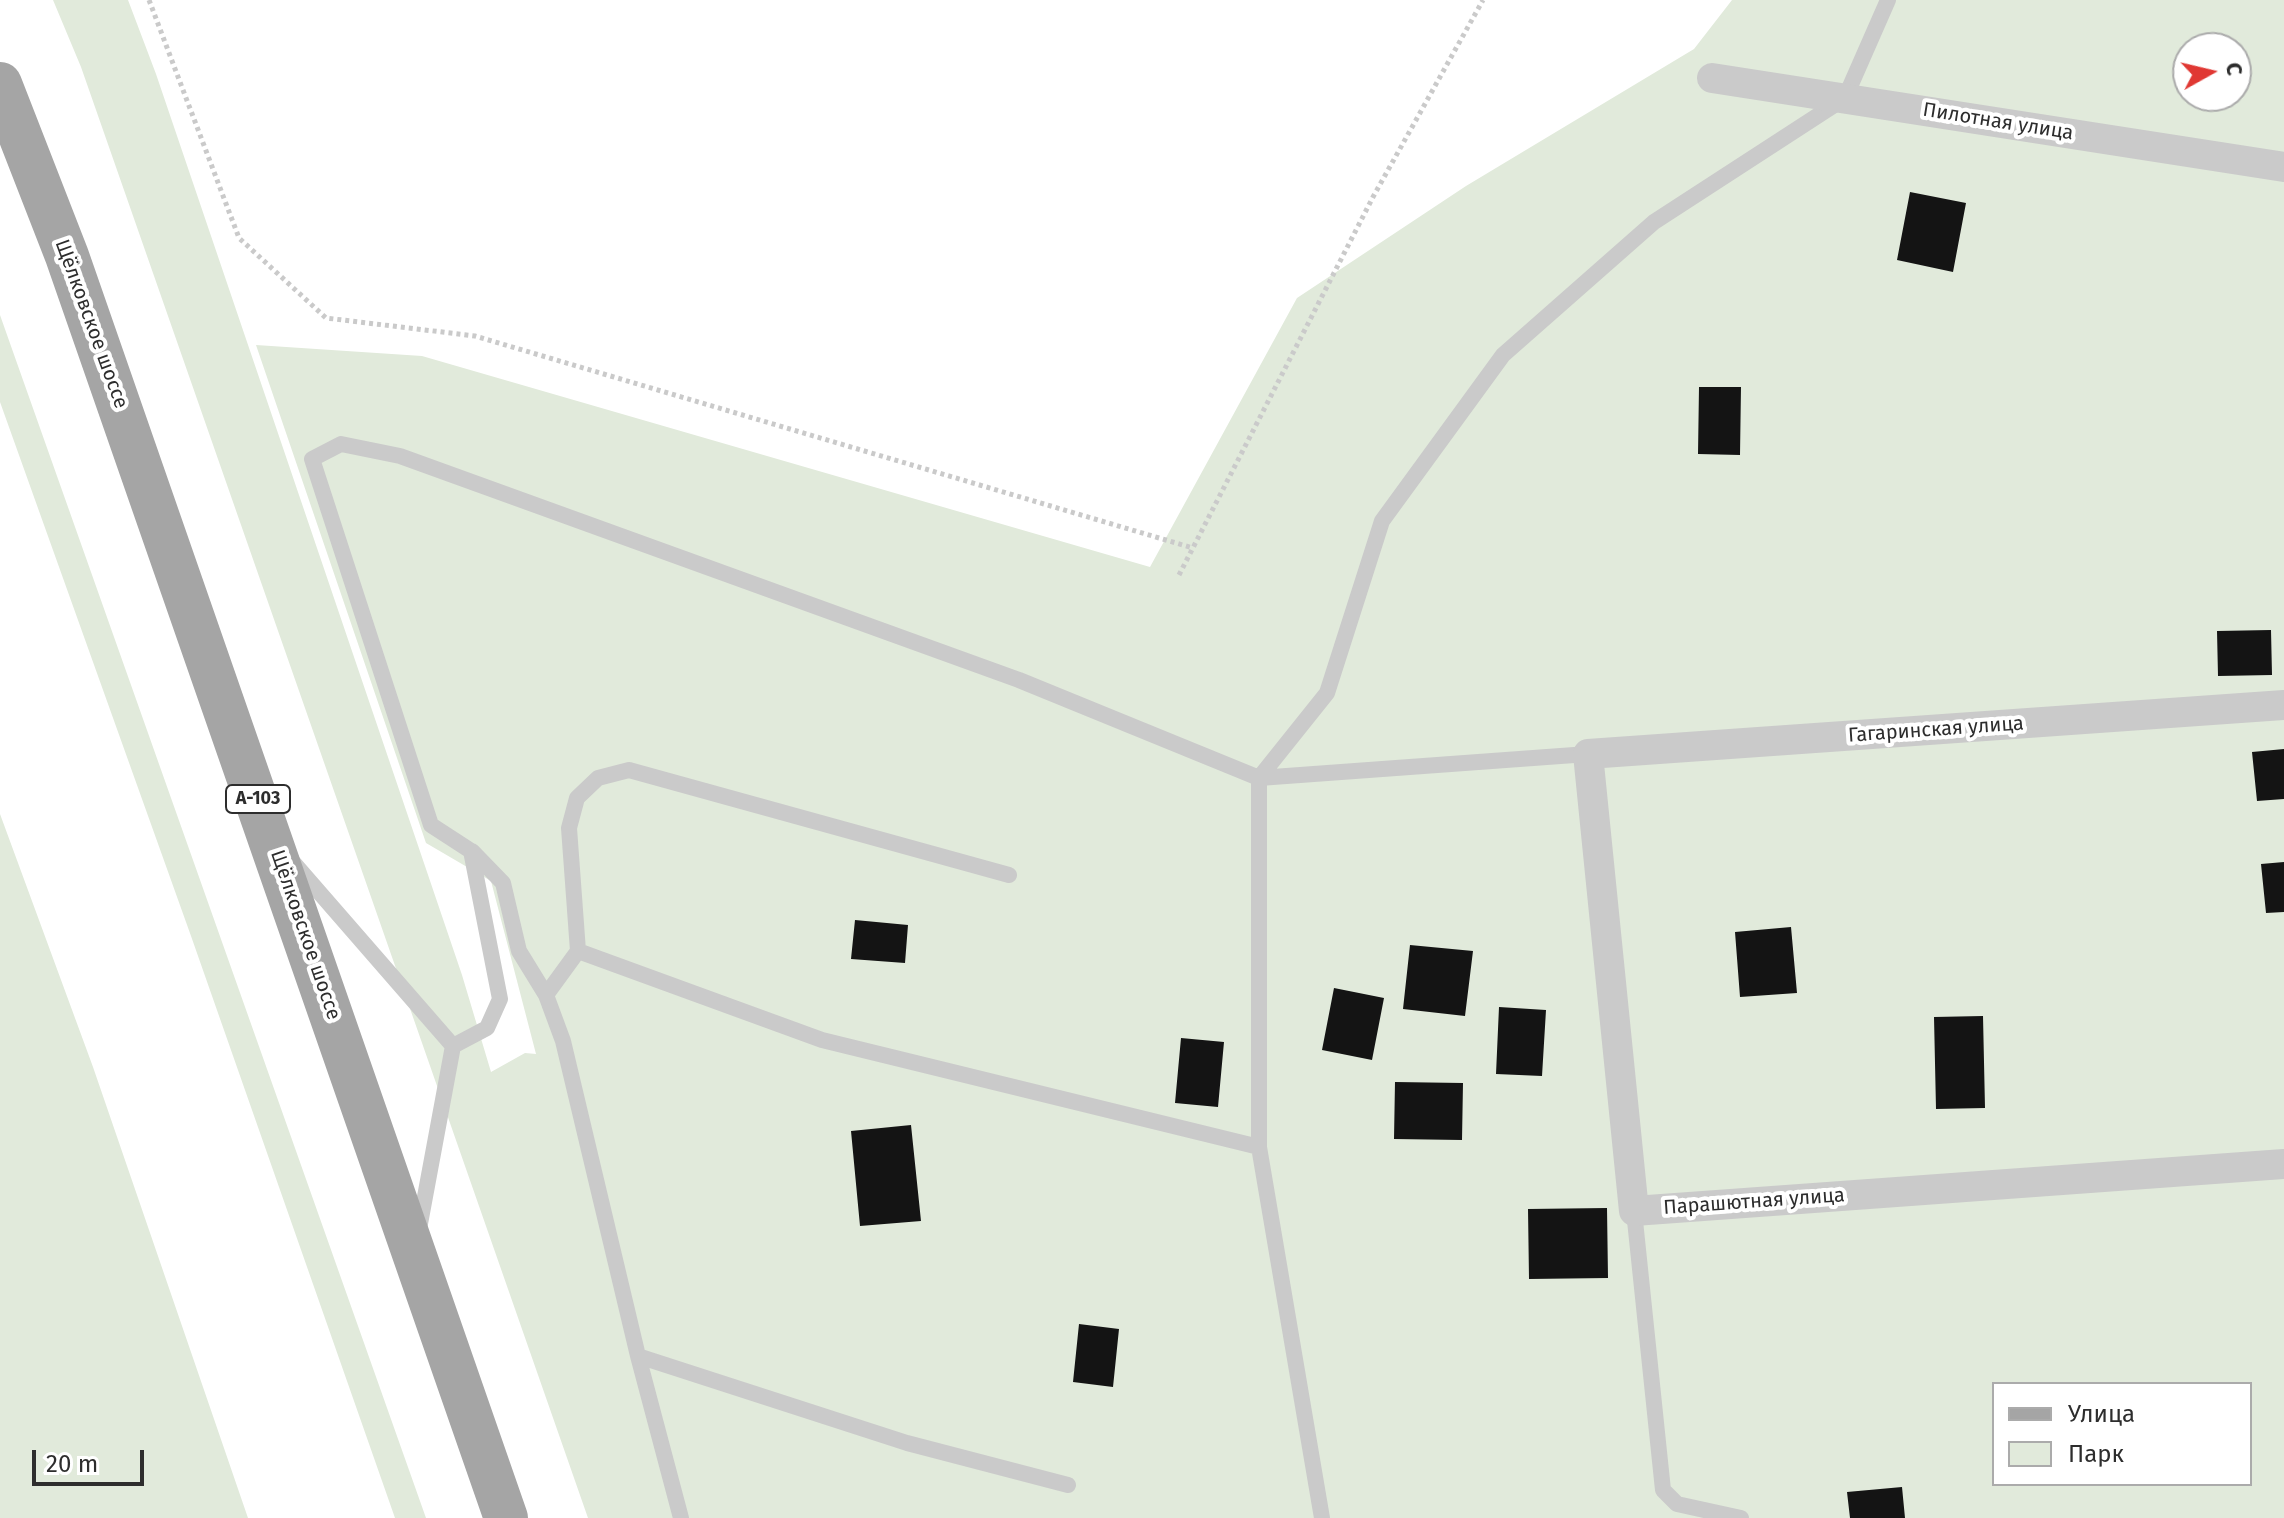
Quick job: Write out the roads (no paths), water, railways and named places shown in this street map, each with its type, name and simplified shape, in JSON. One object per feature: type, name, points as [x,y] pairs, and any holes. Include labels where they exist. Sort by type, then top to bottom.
[{"type":"main road","name":"Щёлковское шоссе","points":[[0,84],[67,256],[506,1518]]},
{"type":"street","name":"Пилотная улица","points":[[1712,78],[2284,167]]},
{"type":"street","name":"Гагаринская улица","points":[[1588,754],[2284,705]]},
{"type":"street","name":"Парашютная улица","points":[[1588,754],[1634,1211],[2284,1164]]},
{"type":"lane","points":[[1322,1518],[1259,1147],[1259,778],[1327,693],[1382,521],[1503,355],[1654,222],[1845,98],[1888,0]]},
{"type":"lane","points":[[681,1518],[638,1356],[563,1041],[546,995],[519,951],[503,883],[471,851],[431,825],[312,459],[341,444],[400,456],[990,670],[1259,778],[1588,754]]},
{"type":"lane","points":[[546,995],[578,951],[569,828],[577,798],[598,778],[629,770],[1009,875]]},
{"type":"lane","points":[[270,835],[453,1046]]},
{"type":"lane","points":[[453,1046],[487,1028],[500,999],[471,851]]},
{"type":"lane","points":[[578,951],[822,1040],[1259,1147]]},
{"type":"lane","points":[[415,1252],[453,1046]]},
{"type":"lane","points":[[1634,1211],[1663,1490],[1677,1504],[1741,1518]]},
{"type":"lane","points":[[638,1356],[907,1443],[1068,1485]]}]
